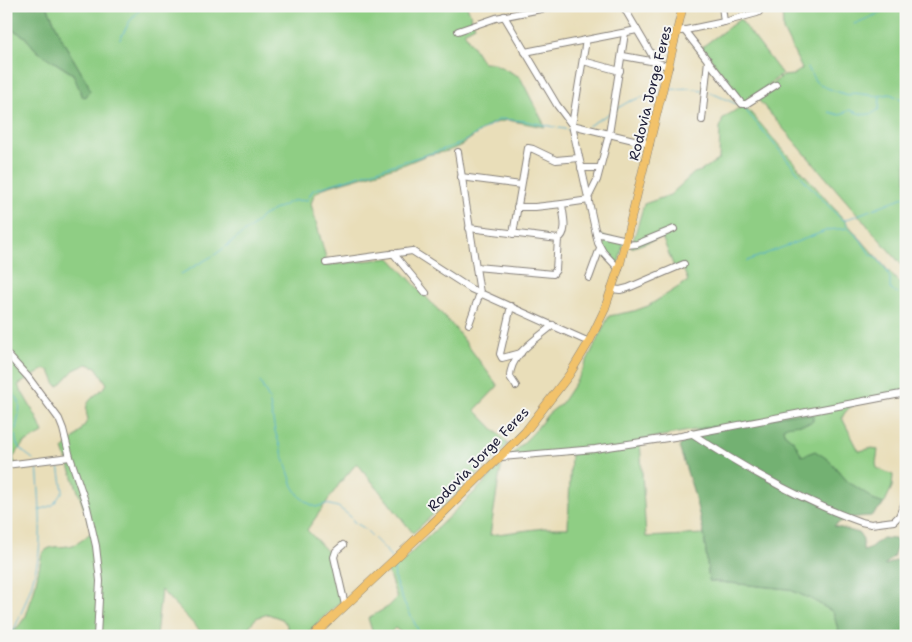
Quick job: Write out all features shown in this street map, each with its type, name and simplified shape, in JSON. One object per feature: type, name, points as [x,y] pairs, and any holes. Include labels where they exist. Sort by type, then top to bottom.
[{"type":"main road","name":"Rodovia Jorge Feres","points":[[313,636],[525,432],[569,375],[589,342],[599,322],[619,269],[669,67],[681,31],[683,6]]},
{"type":"street","points":[[458,31],[483,21],[556,6]]},
{"type":"street","points":[[623,6],[656,62]]},
{"type":"street","points":[[722,6],[724,22]]},
{"type":"street","points":[[681,31],[758,13],[759,6]]},
{"type":"street","points":[[504,16],[557,105],[572,125],[650,144]]},
{"type":"street","points":[[525,52],[638,30]]},
{"type":"street","points":[[681,31],[708,60],[742,104],[746,104],[776,85]]},
{"type":"street","points":[[589,199],[609,134],[625,32]]},
{"type":"street","points":[[586,40],[572,125],[600,248],[619,269]]},
{"type":"street","points":[[622,56],[656,62],[669,67]]},
{"type":"street","points":[[702,120],[708,60]]},
{"type":"street","points":[[582,61],[620,71]]},
{"type":"street","points":[[513,234],[528,148],[556,160],[579,158]]},
{"type":"street","points":[[458,152],[480,293],[469,324]]},
{"type":"street","points":[[581,168],[600,168]]},
{"type":"street","points":[[461,177],[521,185]]},
{"type":"street","points":[[517,207],[562,204],[589,199]]},
{"type":"street","points":[[469,228],[513,234],[562,237],[565,232],[562,204]]},
{"type":"street","points":[[596,233],[637,244],[674,229]]},
{"type":"street","points":[[476,267],[552,274],[556,270],[558,238]]},
{"type":"street","points":[[589,278],[600,248]]},
{"type":"street","points":[[326,262],[409,251],[414,252],[461,283],[480,293],[589,342]]},
{"type":"street","points":[[393,253],[426,293]]},
{"type":"street","points":[[612,289],[628,288],[684,264]]},
{"type":"street","points":[[511,306],[500,354],[502,358],[521,353]]},
{"type":"street","points":[[516,386],[510,377],[510,369],[521,353],[553,325]]},
{"type":"street","points":[[6,353],[28,377],[59,420],[87,507],[98,556],[100,581],[97,636]]},
{"type":"street","points":[[501,457],[595,449],[691,434],[906,392]]},
{"type":"street","points":[[691,434],[724,455],[791,491],[862,522],[871,524],[894,521],[899,516],[906,500]]},
{"type":"street","points":[[6,465],[70,457]]},
{"type":"street","points":[[343,545],[336,551],[334,557],[345,605]]},
{"type":"green space","points":[[6,6],[47,6],[64,43],[88,84],[90,91],[85,97],[82,96],[73,74],[37,51],[24,36],[6,26]]},
{"type":"green space","points":[[47,6],[467,6],[475,26],[464,32],[483,63],[493,63],[520,77],[543,122],[544,127],[508,120],[491,124],[460,146],[448,151],[427,155],[405,164],[323,188],[314,195],[311,204],[328,265],[390,258],[454,327],[498,386],[475,410],[508,444],[413,533],[357,463],[340,483],[307,530],[328,552],[343,599],[304,636],[287,636],[287,625],[282,619],[268,614],[256,618],[242,636],[205,636],[161,590],[156,636],[6,636],[6,629],[15,631],[26,616],[42,554],[51,548],[75,544],[92,531],[63,449],[77,436],[88,419],[86,412],[88,403],[107,384],[96,367],[87,364],[74,370],[59,386],[56,385],[50,371],[45,369],[18,385],[37,418],[43,433],[23,444],[13,458],[16,465],[6,468],[6,26],[24,36],[37,51],[88,84],[64,43]]},
{"type":"green space","points":[[782,6],[906,6],[906,270],[755,96],[783,76],[793,75],[802,69],[783,30]]},
{"type":"green space","points":[[740,19],[782,74],[744,103],[702,47]]},
{"type":"green space","points":[[744,105],[906,291],[906,394],[879,397],[853,405],[842,418],[859,451],[873,448],[878,450],[877,468],[893,475],[892,487],[884,504],[872,500],[847,481],[829,460],[802,456],[784,433],[783,428],[789,424],[809,423],[705,427],[640,440],[646,537],[704,534],[709,581],[788,589],[811,599],[833,612],[840,636],[405,636],[395,628],[387,636],[379,636],[372,631],[368,618],[388,607],[397,598],[388,572],[394,565],[402,562],[487,480],[534,432],[548,414],[561,404],[579,377],[609,316],[648,306],[688,281],[682,266],[674,267],[662,237],[631,248],[644,204],[670,195],[694,173],[701,171],[719,159],[720,128],[723,118]],"holes":[[[571,453],[568,528],[544,528],[490,535],[502,465],[519,456]]]},
{"type":"green space","points":[[598,235],[624,241],[618,266],[605,250]]},
{"type":"green space","points":[[791,414],[813,415],[813,421],[809,423],[790,425],[783,428],[784,433],[794,441],[802,456],[815,451],[829,460],[847,481],[873,500],[884,504],[871,516],[847,519],[834,526],[859,533],[863,539],[863,551],[882,538],[895,539],[898,543],[893,557],[884,566],[906,556],[906,636],[840,636],[833,612],[811,599],[788,589],[709,581],[704,534],[693,490],[679,447],[689,435],[705,427],[726,427]]},
{"type":"waterway","points":[[120,39],[130,21],[143,6]]},
{"type":"waterway","points":[[854,24],[878,14],[891,6]]},
{"type":"waterway","points":[[807,68],[816,82],[844,94],[849,95],[853,93],[878,96],[890,94],[906,101]]},
{"type":"waterway","points":[[667,90],[688,88],[702,90]]},
{"type":"waterway","points":[[616,109],[628,102],[658,92]]},
{"type":"waterway","points":[[709,92],[739,105]]},
{"type":"waterway","points":[[829,112],[839,115],[850,110],[861,114],[872,114],[879,109],[880,97]]},
{"type":"waterway","points":[[743,107],[806,182],[841,219],[845,220],[906,196]]},
{"type":"waterway","points":[[588,126],[610,113]]},
{"type":"waterway","points":[[181,274],[216,254],[254,225],[262,216],[292,201],[307,200],[313,190],[460,144],[500,119],[525,121],[569,130]]},
{"type":"waterway","points":[[845,221],[848,228],[860,239],[870,254],[876,257],[886,269],[890,278],[890,289],[898,293]]},
{"type":"waterway","points":[[747,261],[828,230],[848,228]]},
{"type":"waterway","points":[[260,382],[269,399],[275,431],[293,486],[300,497],[316,507],[326,504],[338,507],[350,516],[354,522],[364,528],[385,549],[391,558]]},
{"type":"waterway","points":[[6,388],[18,399],[19,410],[15,434],[18,446],[33,459]]},
{"type":"waterway","points":[[11,636],[28,595],[35,574],[39,552],[40,520],[37,464]]},
{"type":"waterway","points":[[39,510],[53,505],[63,491],[59,465]]},
{"type":"waterway","points":[[394,564],[395,581],[421,636]]},
{"type":"waterway","points":[[44,629],[46,636]]}]
